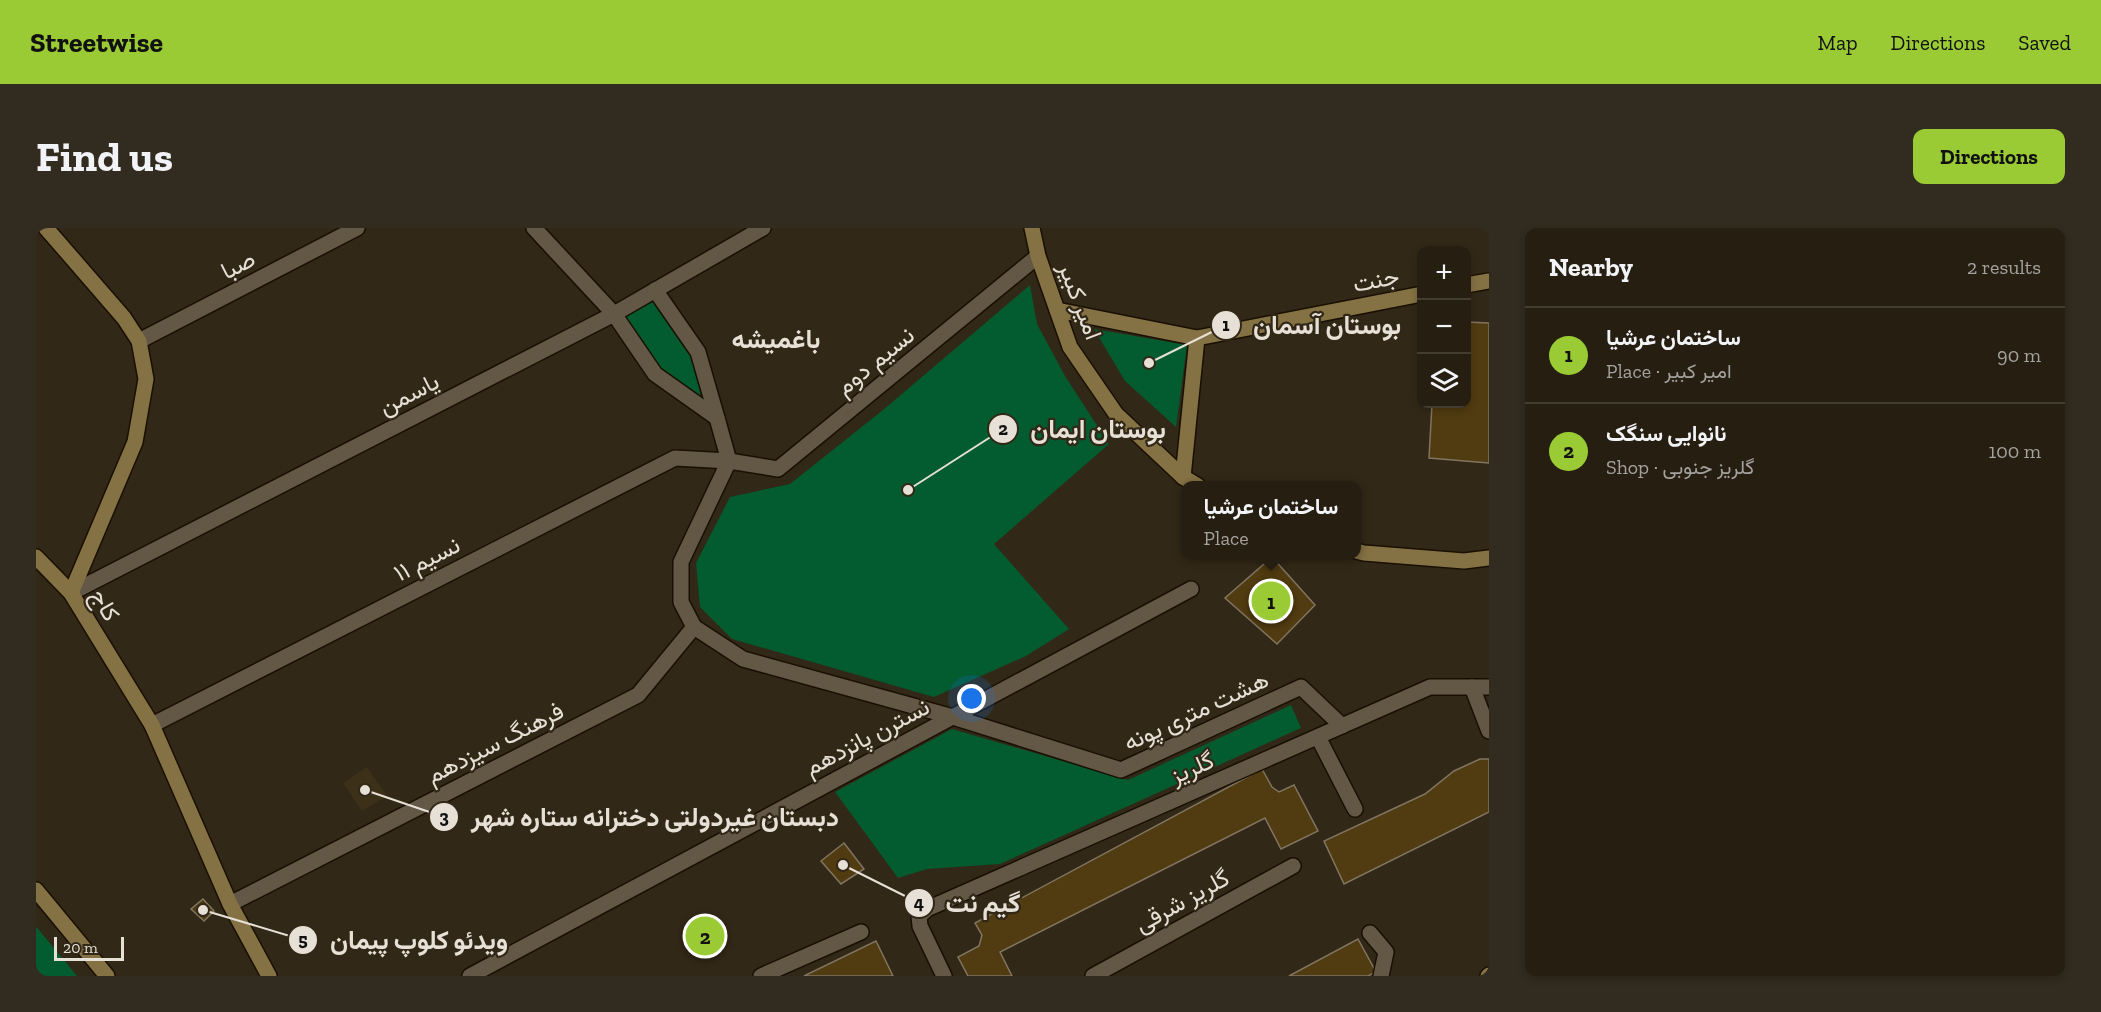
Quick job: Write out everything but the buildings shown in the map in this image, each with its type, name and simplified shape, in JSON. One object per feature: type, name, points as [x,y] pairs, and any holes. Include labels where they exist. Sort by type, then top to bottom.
[{"type":"street","name":"کاج","points":[[46,228],[124,318],[140,341],[146,379],[135,442],[71,593],[152,725],[230,904],[269,976]]},
{"type":"street","name":"صبا","points":[[140,341],[357,228]]},
{"type":"street","points":[[534,228],[614,314],[655,374],[717,417]]},
{"type":"street","name":"یاسمن","points":[[71,593],[614,314],[763,228]]},
{"type":"street","name":"امیر کبیر","points":[[1032,228],[1038,256],[1070,347],[1116,414],[1190,481]]},
{"type":"street","name":"نسیم دوم","points":[[729,461],[778,469],[1038,256]]},
{"type":"street","points":[[1471,284],[1489,281]]},
{"type":"street","points":[[655,290],[698,352],[729,461],[681,562],[681,602],[694,627],[743,659],[953,717]]},
{"type":"street","name":"جنت","points":[[1197,338],[1417,295]]},
{"type":"street","points":[[1057,310],[1197,338],[1183,477]]},
{"type":"street","name":"نسیم ۱۱","points":[[152,725],[675,458],[729,461]]},
{"type":"street","points":[[1361,552],[1464,561],[1489,558]]},
{"type":"street","points":[[36,557],[71,593]]},
{"type":"street","name":"نسترن پانزدهم","points":[[470,976],[1191,589]]},
{"type":"street","name":"فرهنگ سیزدهم","points":[[230,904],[638,695],[694,627]]},
{"type":"street","name":"هشت متری پونه","points":[[953,717],[1121,770],[1301,687],[1342,726]]},
{"type":"street","name":"گلریز","points":[[944,976],[920,926],[920,916],[927,909],[1430,687],[1489,687]]},
{"type":"street","points":[[1472,687],[1489,731]]},
{"type":"street","points":[[1318,737],[1355,808]]},
{"type":"street","name":"گلریز شرقی","points":[[1093,976],[1293,866]]},
{"type":"street","points":[[36,891],[107,976]]},
{"type":"street","points":[[761,976],[861,932]]},
{"type":"street","points":[[1370,933],[1386,952],[1380,976]]},
{"type":"shaded area","points":[[367,767],[387,796],[362,811],[343,783]]},
{"type":"green space","points":[[1030,285],[1037,324],[1065,376],[1109,444],[994,544],[1069,629],[1026,656],[934,697],[732,639],[700,607],[696,563],[730,497],[790,484],[883,410]]},
{"type":"green space","points":[[653,299],[690,350],[702,401],[661,369],[623,316]]},
{"type":"green space","points":[[1094,329],[1187,345],[1176,427],[1125,381]]},
{"type":"green space","points":[[1291,705],[1301,728],[1000,864],[927,869],[898,878],[835,792],[952,729],[1128,780]]},
{"type":"green space","points":[[36,927],[39,930],[77,976],[36,976]]},
{"type":"place","name":"بوستان آسمان","points":[[1149,363]]},
{"type":"place","name":"بوستان ایمان","points":[[908,490]]},
{"type":"place","name":"ساختمان عرشیا","points":[[1271,601]]},
{"type":"place","name":"دبستان غیردولتی دخترانه ستاره شهر","points":[[365,790]]},
{"type":"place","name":"گیم نت","points":[[843,865]]},
{"type":"place","name":"ویدئو کلوپ پیمان","points":[[203,910]]},
{"type":"place","name":"نانوایی سنگک","points":[[705,936]]},
{"type":"district","name":"باغمیشه","points":[[776,339]]}]
